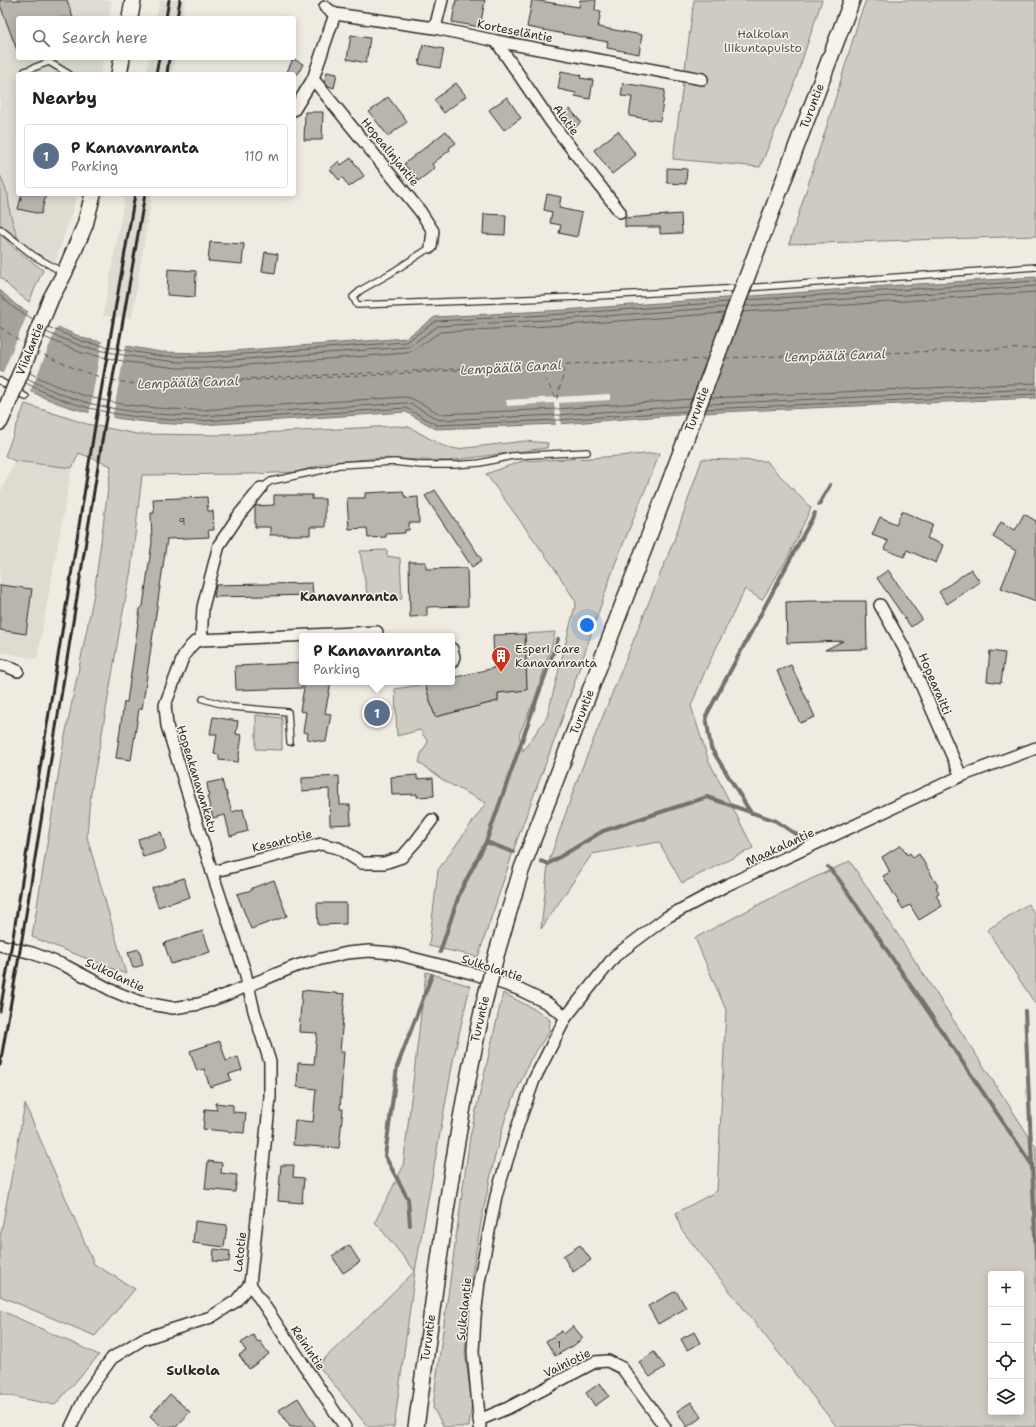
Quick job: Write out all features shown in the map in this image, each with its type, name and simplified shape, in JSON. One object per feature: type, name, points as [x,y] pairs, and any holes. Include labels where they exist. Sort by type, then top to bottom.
[{"type":"main road","points":[[130,16],[133,0]]},
{"type":"main road","name":"Turuntie","points":[[416,1427],[453,1161],[469,1066],[497,952],[521,871],[852,0]]},
{"type":"main road","points":[[119,72],[122,60]]},
{"type":"main road","name":"Viialantie","points":[[2,416],[51,298],[64,274],[85,225],[92,196]]},
{"type":"street","points":[[435,28],[442,0]]},
{"type":"street","name":"Korteseläntie","points":[[325,7],[335,14],[435,28],[496,41],[702,78]]},
{"type":"street","points":[[296,107],[314,80],[335,14]]},
{"type":"street","name":"Alatie","points":[[496,41],[551,122],[620,212]]},
{"type":"street","name":"Hopealinjantie","points":[[314,80],[420,211],[433,231],[431,247]]},
{"type":"street","points":[[261,488],[239,515],[219,545],[203,607],[201,640],[299,637]]},
{"type":"street","name":"Hopearaitti","points":[[880,605],[908,655],[960,776]]},
{"type":"street","name":"Hopeakanavankatu","points":[[201,640],[195,642],[184,655],[165,705],[167,726],[212,872],[245,972],[248,986]]},
{"type":"street","points":[[0,665],[18,671]]},
{"type":"street","name":"Maakalantie","points":[[566,1017],[615,956],[666,917],[727,885],[960,776],[1036,748]]},
{"type":"street","name":"Kesantotie","points":[[212,872],[321,844],[338,848],[362,863],[384,863],[402,857],[432,820]]},
{"type":"street","name":"Sulkolantie","points":[[0,945],[32,953],[66,966],[113,991],[140,1002],[174,1008],[199,1004],[296,966],[321,959],[369,951],[392,953],[475,974],[518,989],[547,1003],[566,1017],[534,1080],[518,1124],[496,1196],[479,1282],[475,1317],[473,1352],[480,1423]]},
{"type":"street","name":"Latotie","points":[[71,1427],[88,1391],[112,1358],[143,1339],[211,1317],[236,1301],[250,1284],[270,1098],[270,1062],[248,986]]},
{"type":"street","name":"Reinintie","points":[[250,1284],[345,1427]]},
{"type":"street","name":"Vainiotie","points":[[480,1423],[595,1362],[608,1361],[622,1368],[665,1427]]},
{"type":"lane","points":[[25,71],[49,62],[66,72]]},
{"type":"lane","points":[[0,230],[34,256],[64,274]]},
{"type":"lane","points":[[431,247],[391,273],[361,290],[354,297],[357,305],[580,297],[767,286],[1036,267]]},
{"type":"lane","points":[[0,381],[26,397]]},
{"type":"lane","points":[[261,488],[271,481],[323,470],[339,465],[394,462],[421,465],[454,465],[480,463],[512,456],[587,452]]},
{"type":"lane","points":[[203,699],[232,707],[288,712],[290,742]]},
{"type":"shaded area","points":[[0,0],[112,0],[109,16],[16,16],[16,60],[103,60],[101,72],[16,72],[16,196],[76,196],[55,263],[18,239],[10,213],[8,195],[0,175]]},
{"type":"shaded area","points":[[160,0],[185,0],[182,16],[156,16]]},
{"type":"shaded area","points":[[149,60],[175,60],[172,72],[146,72]]},
{"type":"shaded area","points":[[125,196],[152,196],[132,318],[103,316]]},
{"type":"shaded area","points":[[15,461],[72,468],[37,659],[0,652],[0,493]]},
{"type":"green space","name":"Halkolan liikuntapuisto","points":[[694,0],[822,0],[792,90],[760,167],[673,159]]},
{"type":"green space","points":[[866,0],[1036,0],[1036,236],[789,244]]},
{"type":"green space","points":[[0,175],[8,195],[10,213],[18,239],[0,224]]},
{"type":"green space","points":[[0,233],[13,247],[43,270],[29,302],[12,289],[0,277]]},
{"type":"green space","points":[[25,404],[87,424],[137,434],[223,435],[395,426],[409,427],[443,446],[457,449],[525,441],[548,443],[547,448],[447,461],[380,458],[332,462],[296,472],[142,475],[131,570],[93,780],[87,837],[126,974],[32,937],[63,746],[94,594],[111,466],[79,453],[72,468],[15,461],[5,456]]},
{"type":"green space","points":[[660,453],[615,564],[560,725],[517,840],[478,957],[429,946],[438,870],[486,803],[446,782],[419,763],[421,754],[428,742],[420,730],[397,736],[395,689],[425,685],[435,717],[498,701],[498,693],[527,690],[525,634],[555,632],[534,701],[519,735],[523,751],[547,717],[576,602],[553,566],[486,474],[522,461]]},
{"type":"green space","points":[[702,459],[766,461],[811,508],[787,559],[762,600],[745,589],[705,671],[691,706],[708,759],[753,848],[682,883],[659,842],[592,854],[541,929],[548,864],[578,778],[676,535]]},
{"type":"green space","points":[[387,550],[387,556],[400,558],[402,599],[368,599],[360,551]]},
{"type":"green space","points":[[256,715],[282,718],[282,750],[256,749]]},
{"type":"green space","points":[[850,861],[1036,1147],[1036,1427],[837,1427],[681,1229],[676,1213],[717,1191],[726,1010],[695,938],[777,895]]},
{"type":"green space","points":[[1028,904],[1036,916],[1036,1005],[987,930]]},
{"type":"green space","points":[[426,972],[470,986],[454,1056],[415,1271],[375,1222],[403,1167]]},
{"type":"green space","points":[[503,993],[538,1011],[550,1020],[549,1032],[530,1060],[506,1116],[495,1156],[482,1217],[470,1285],[465,1354],[472,1403],[469,1427],[444,1427],[433,1408],[436,1381],[470,1137]]},
{"type":"green space","points":[[25,1104],[94,1264],[135,1289],[95,1336],[0,1296],[0,1238]]},
{"type":"green space","points":[[415,1271],[394,1427],[368,1427],[318,1365]]},
{"type":"green space","points":[[0,1310],[99,1355],[55,1405],[0,1394]]},
{"type":"water","name":"Lempäälä Canal","points":[[1036,277],[1036,398],[719,412],[558,424],[436,429],[406,412],[202,425],[150,422],[96,414],[44,398],[21,386],[0,371],[0,290],[16,305],[37,317],[86,339],[161,352],[205,353],[406,338],[435,317],[564,310],[900,285]]},
{"type":"pier","points":[[29,310],[58,325],[30,392],[2,375]]},
{"type":"pier","points":[[102,340],[126,345],[112,420],[89,415]]},
{"type":"pier","points":[[610,394],[610,400],[559,403],[561,426],[556,426],[554,403],[507,406],[506,400]]},
{"type":"building","points":[[0,0],[67,0],[72,16],[16,16],[16,47],[0,5]]},
{"type":"building","points":[[456,0],[485,0],[480,27],[452,22]]},
{"type":"building","points":[[532,0],[579,7],[580,0],[596,0],[595,10],[601,11],[598,27],[642,35],[639,54],[607,48],[608,42],[527,27]]},
{"type":"building","points":[[351,35],[370,38],[366,63],[347,59]]},
{"type":"building","points":[[423,45],[444,49],[440,68],[419,64]]},
{"type":"building","points":[[293,60],[303,64],[298,74],[296,74],[296,72],[287,72]]},
{"type":"building","points":[[561,71],[581,75],[580,78],[593,80],[590,99],[575,96],[576,93],[558,89]]},
{"type":"building","points":[[327,72],[337,74],[334,88],[328,86],[324,82]]},
{"type":"building","points":[[456,83],[466,96],[444,113],[434,100]]},
{"type":"building","points":[[623,83],[665,90],[660,121],[629,116],[632,97],[621,96]]},
{"type":"building","points":[[388,97],[407,122],[388,136],[369,112]]},
{"type":"building","points":[[507,97],[521,118],[504,130],[489,110]]},
{"type":"building","points":[[570,109],[581,122],[572,130],[561,116]]},
{"type":"building","points":[[305,112],[323,112],[322,140],[304,140]]},
{"type":"building","points":[[446,131],[456,143],[449,148],[450,150],[432,164],[435,168],[418,181],[404,164]]},
{"type":"building","points":[[618,131],[636,155],[612,174],[594,150]]},
{"type":"building","points":[[351,158],[364,176],[349,187],[342,177],[339,180],[330,169],[339,161],[341,165]]},
{"type":"building","points":[[667,168],[687,169],[686,184],[667,183]]},
{"type":"building","points":[[547,194],[561,197],[559,208],[582,213],[577,237],[559,233],[561,225],[550,223],[552,212],[544,210]]},
{"type":"building","points":[[21,196],[46,196],[41,214],[18,209]]},
{"type":"building","points":[[484,214],[506,215],[505,235],[483,234]]},
{"type":"building","points":[[681,214],[682,233],[660,234],[660,227],[625,227],[625,218]]},
{"type":"building","points":[[210,242],[244,244],[242,264],[208,261]]},
{"type":"building","points":[[265,252],[278,254],[275,273],[262,271]]},
{"type":"building","points":[[168,269],[196,271],[195,297],[167,295]]},
{"type":"building","points":[[435,490],[482,560],[472,567],[425,496]]},
{"type":"building","points":[[403,491],[406,498],[418,497],[419,523],[409,523],[409,530],[405,530],[405,533],[386,534],[386,537],[368,538],[367,528],[349,529],[347,498],[365,498],[365,493]]},
{"type":"building","points":[[274,495],[312,495],[312,499],[325,499],[325,527],[310,527],[310,535],[270,535],[270,527],[255,527],[255,506],[274,505]]},
{"type":"building","points":[[207,497],[208,511],[213,511],[214,530],[208,530],[209,537],[167,539],[142,709],[139,709],[131,760],[116,758],[124,702],[127,702],[140,609],[143,606],[152,542],[151,513],[154,513],[153,499]]},
{"type":"building","points":[[902,511],[933,525],[927,538],[943,545],[936,563],[907,550],[904,557],[884,549],[888,541],[872,535],[880,517],[896,524]]},
{"type":"building","points":[[1024,514],[1036,521],[1036,601],[1001,588],[1016,551],[993,537],[1001,522],[1015,530]]},
{"type":"building","points":[[409,562],[426,562],[426,569],[467,568],[468,606],[427,607],[427,616],[410,617]]},
{"type":"building","points":[[971,569],[980,582],[947,604],[939,592]]},
{"type":"building","points":[[888,570],[922,619],[911,627],[877,578]]},
{"type":"building","points":[[312,583],[313,595],[214,597],[216,585]]},
{"type":"building","points":[[0,585],[32,589],[26,634],[0,630]]},
{"type":"building","points":[[866,601],[867,649],[825,650],[843,641],[787,643],[786,602]]},
{"type":"building","name":"Esperi Care Kanavanranta","points":[[525,634],[527,690],[498,693],[498,701],[435,717],[425,685],[455,685],[455,677],[494,668],[493,635]]},
{"type":"building","points":[[990,651],[1005,653],[1001,683],[987,681]]},
{"type":"building","points":[[299,663],[299,685],[302,685],[302,688],[236,690],[235,666]]},
{"type":"building","points":[[791,665],[815,717],[800,723],[777,671]]},
{"type":"building","points":[[304,685],[330,685],[325,713],[331,714],[326,742],[307,739],[308,733],[303,732],[306,712],[300,711]]},
{"type":"building","points":[[213,717],[238,721],[236,734],[242,735],[238,762],[219,760],[219,755],[214,754],[217,734],[210,734]]},
{"type":"building","points":[[417,775],[417,779],[433,778],[434,796],[417,797],[417,794],[392,795],[391,777]]},
{"type":"building","points":[[339,776],[340,805],[350,805],[351,824],[330,825],[329,789],[302,791],[302,778]]},
{"type":"building","points":[[222,780],[232,812],[243,809],[248,831],[230,836],[225,815],[213,818],[207,796],[209,796],[207,783]]},
{"type":"building","points":[[161,832],[166,850],[143,857],[138,839]]},
{"type":"building","points":[[901,845],[907,855],[910,853],[913,858],[919,854],[938,886],[936,887],[939,893],[936,895],[942,906],[919,920],[910,905],[903,909],[883,876],[890,872],[882,857]]},
{"type":"building","points":[[184,878],[190,897],[158,907],[152,888]]},
{"type":"building","points":[[274,880],[287,916],[251,929],[237,894],[252,890],[252,888]]},
{"type":"building","points":[[317,903],[346,903],[346,924],[318,925]]},
{"type":"building","points":[[203,931],[210,952],[171,964],[164,943]]},
{"type":"building","points":[[139,949],[143,965],[133,968],[128,952]]},
{"type":"building","points":[[302,990],[345,994],[340,1052],[344,1052],[340,1109],[343,1109],[339,1148],[293,1145],[295,1120],[313,1122],[316,1089],[297,1087],[298,1063],[314,1064],[317,1033],[299,1032]]},
{"type":"building","points":[[220,1041],[226,1061],[238,1057],[242,1070],[229,1074],[231,1080],[210,1087],[204,1069],[197,1071],[190,1051]]},
{"type":"building","points":[[215,1103],[233,1105],[233,1112],[246,1113],[244,1133],[203,1129],[205,1109],[217,1110]]},
{"type":"building","points":[[208,1161],[222,1163],[221,1173],[237,1175],[235,1192],[205,1189]]},
{"type":"building","points":[[281,1165],[294,1165],[293,1177],[304,1178],[302,1203],[278,1201]]},
{"type":"building","points":[[195,1221],[227,1225],[224,1247],[193,1243]]},
{"type":"building","points":[[349,1245],[360,1262],[343,1273],[332,1256]]},
{"type":"building","points":[[580,1245],[591,1260],[573,1272],[563,1256]]},
{"type":"building","points":[[214,1249],[230,1251],[229,1262],[213,1261]]},
{"type":"building","points":[[676,1291],[686,1308],[658,1324],[648,1306]]},
{"type":"building","points":[[573,1326],[583,1338],[573,1346],[555,1356],[546,1341],[562,1331],[564,1334]]},
{"type":"building","points":[[694,1332],[700,1343],[687,1350],[681,1339]]},
{"type":"building","points":[[253,1335],[258,1342],[260,1341],[269,1354],[249,1369],[239,1355],[246,1351],[241,1343]]},
{"type":"building","points":[[654,1352],[665,1367],[650,1377],[639,1362]]},
{"type":"building","points":[[600,1383],[609,1396],[595,1406],[586,1393]]},
{"type":"building","points":[[170,1394],[190,1412],[176,1427],[162,1427],[150,1416]]},
{"type":"building","points":[[298,1398],[316,1427],[290,1427],[279,1410]]},
{"type":"building","points":[[691,1402],[702,1417],[687,1427],[677,1411]]},
{"type":"waterway","points":[[819,504],[830,485]]},
{"type":"waterway","points":[[751,813],[711,748],[706,716],[815,513]]},
{"type":"waterway","points":[[513,852],[486,842],[558,639]]},
{"type":"waterway","points":[[541,861],[548,864],[603,831],[707,797],[776,821],[803,839]]},
{"type":"waterway","points":[[440,952],[460,892],[486,842]]},
{"type":"waterway","points":[[828,867],[838,878],[1032,1165]]},
{"type":"waterway","points":[[410,1225],[408,1199],[385,1156],[397,1067],[432,975]]},
{"type":"waterway","points":[[1025,1011],[1036,1257]]},
{"type":"ferry route","points":[[0,327],[25,345]]},
{"type":"ferry route","points":[[725,358],[1036,348]]},
{"type":"ferry route","points":[[36,351],[87,373],[127,383],[141,384],[361,376],[538,365],[557,400]]},
{"type":"ferry route","points":[[557,399],[566,364],[708,359]]},
{"type":"ferry route","points":[[539,365],[566,364]]},
{"type":"ferry route","points":[[152,383],[475,368]]},
{"type":"railway","points":[[166,16],[169,0]]},
{"type":"railway","points":[[177,16],[180,0]]},
{"type":"railway","points":[[156,72],[159,60]]},
{"type":"railway","points":[[167,72],[169,60]]},
{"type":"railway","points":[[0,1011],[95,426],[135,196]]},
{"type":"railway","points":[[0,1065],[22,939],[104,429],[145,196]]},
{"type":"place","name":"Esperi Care Kanavanranta","points":[[501,673]]},
{"type":"place","name":"P Kanavanranta","points":[[377,713]]},
{"type":"district","name":"Kanavanranta","points":[[349,596]]},
{"type":"district","name":"Sulkola","points":[[193,1370]]}]
